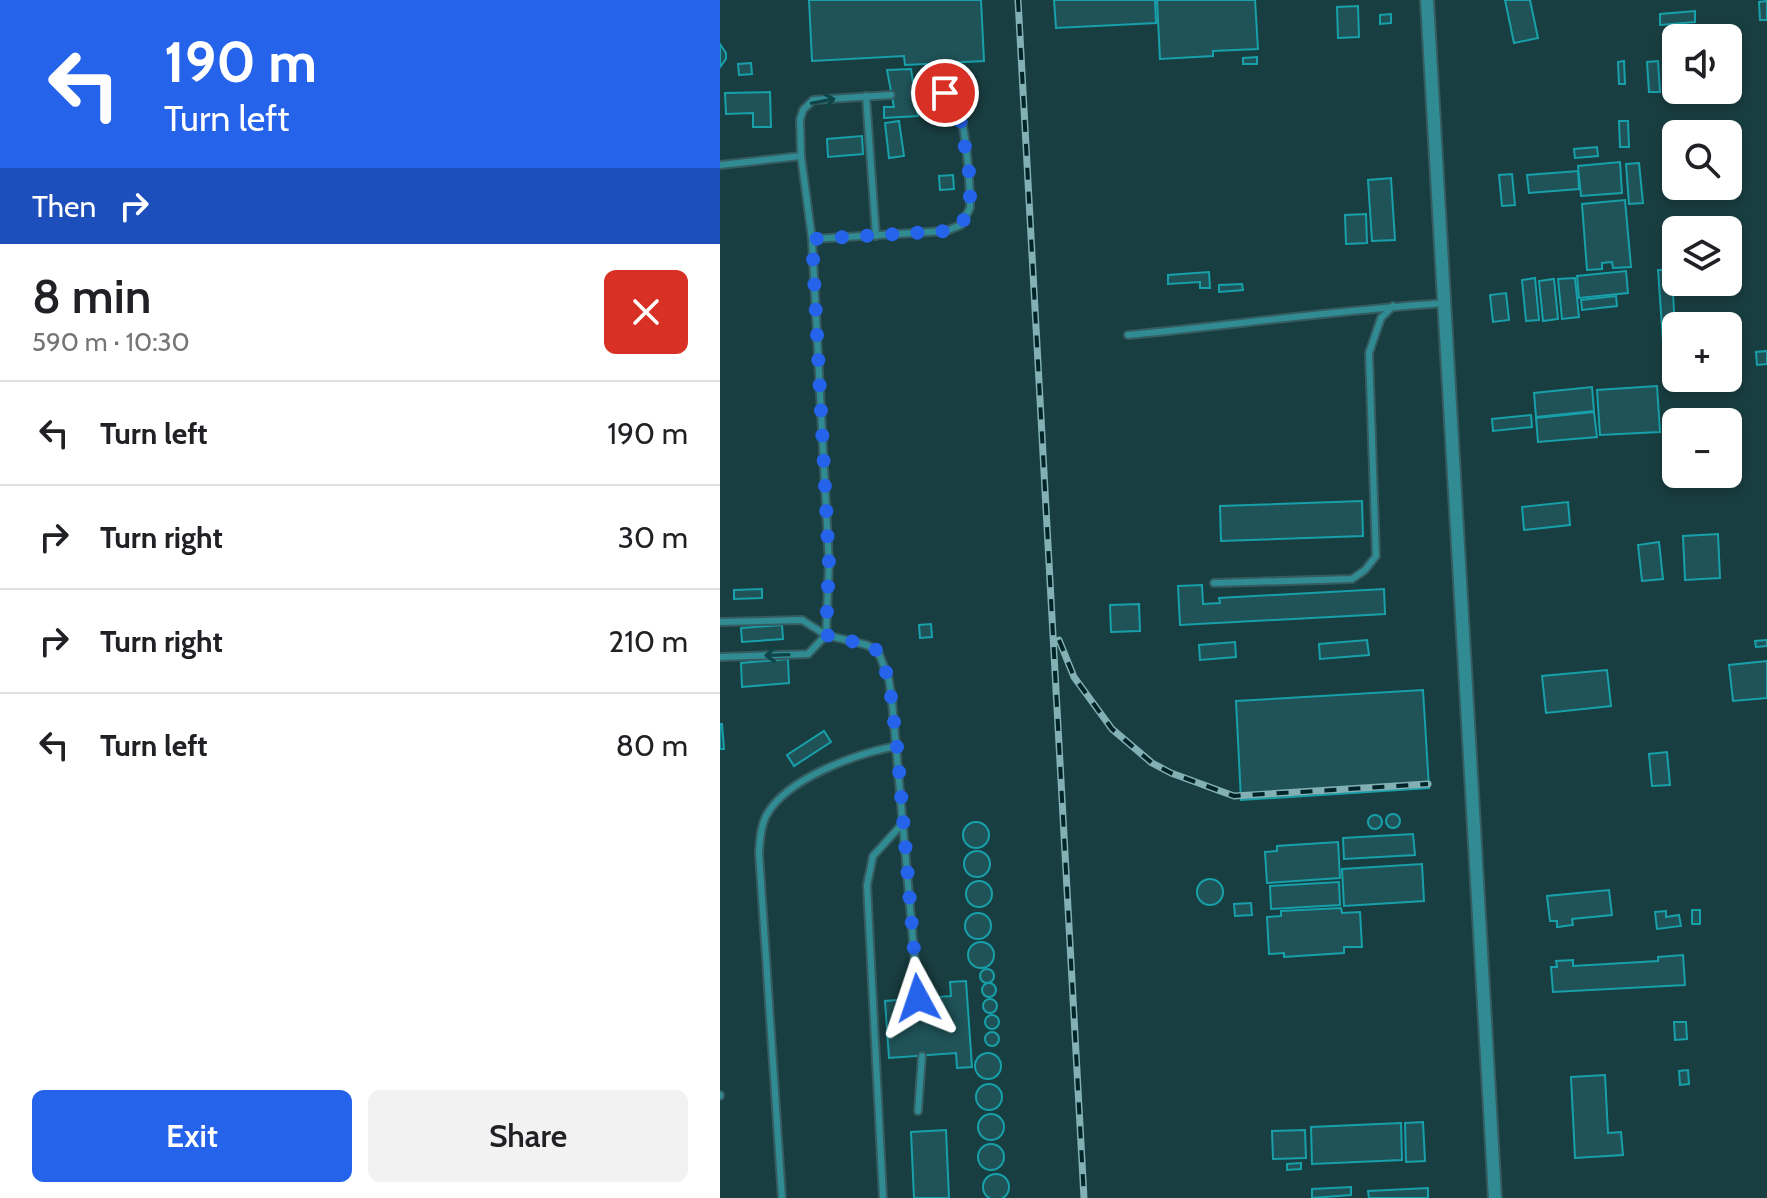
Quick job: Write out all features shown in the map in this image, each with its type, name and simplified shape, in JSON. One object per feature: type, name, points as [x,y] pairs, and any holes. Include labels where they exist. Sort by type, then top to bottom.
[{"type":"street","points":[[1427,0],[1495,1198]]},
{"type":"lane","points":[[812,239],[946,231],[961,225],[970,208],[970,178],[959,111],[954,98],[945,93],[914,93]]},
{"type":"lane","points":[[720,657],[808,654],[826,635],[829,563],[812,239],[801,156],[800,120],[803,110],[813,100],[891,95]]},
{"type":"lane","points":[[866,96],[876,236]]},
{"type":"lane","points":[[720,165],[801,156]]},
{"type":"lane","points":[[1128,335],[1445,303]]},
{"type":"lane","points":[[1214,583],[1352,579],[1365,570],[1376,556],[1369,353],[1381,318],[1393,306]]},
{"type":"lane","points":[[720,622],[802,620],[826,635],[867,645],[878,651],[889,680],[897,746],[918,998]]},
{"type":"lane","points":[[782,1198],[760,834],[766,816],[800,785],[866,752],[897,746]]},
{"type":"lane","points":[[883,1198],[867,885],[873,856],[903,823]]},
{"type":"lane","points":[[918,1111],[922,1056]]},
{"type":"building","points":[[809,0],[981,0],[984,61],[905,65],[904,56],[812,61]]},
{"type":"building","points":[[1054,0],[1155,0],[1156,23],[1056,28]]},
{"type":"building","points":[[1157,0],[1255,0],[1258,49],[1213,51],[1213,56],[1160,59]]},
{"type":"building","points":[[1505,0],[1530,0],[1538,38],[1514,43]]},
{"type":"building","points":[[1767,1],[1767,20],[1760,20],[1759,2]]},
{"type":"building","points":[[1358,6],[1359,37],[1338,38],[1337,7]]},
{"type":"building","points":[[1695,11],[1695,22],[1660,25],[1660,14]]},
{"type":"building","points":[[1391,14],[1391,23],[1380,24],[1380,15]]},
{"type":"building","points":[[720,44],[726,59],[720,67]]},
{"type":"building","points":[[1257,57],[1257,64],[1243,64],[1243,58]]},
{"type":"building","points":[[1624,61],[1625,84],[1619,84],[1618,62]]},
{"type":"building","points":[[1658,61],[1660,92],[1649,92],[1647,62]]},
{"type":"building","points":[[751,63],[752,74],[739,75],[738,64]]},
{"type":"building","points":[[911,69],[918,116],[884,118],[884,107],[894,107],[887,70]]},
{"type":"building","points":[[770,92],[771,127],[753,127],[753,113],[726,114],[725,93]]},
{"type":"building","points":[[899,121],[904,156],[889,158],[885,123]]},
{"type":"building","points":[[1619,121],[1628,121],[1629,147],[1620,147]]},
{"type":"building","points":[[862,136],[863,154],[828,157],[827,139]]},
{"type":"building","points":[[1597,147],[1598,156],[1575,158],[1574,149]]},
{"type":"building","points":[[1620,162],[1622,193],[1581,196],[1578,166]]},
{"type":"building","points":[[1639,163],[1643,203],[1629,204],[1626,164]]},
{"type":"building","points":[[1578,171],[1579,189],[1529,193],[1527,175]]},
{"type":"building","points":[[1512,174],[1515,205],[1502,206],[1499,175]]},
{"type":"building","points":[[953,175],[954,189],[940,190],[939,176]]},
{"type":"building","points":[[1391,178],[1395,240],[1372,241],[1368,180]]},
{"type":"building","points":[[1625,200],[1631,267],[1613,268],[1612,262],[1602,263],[1602,269],[1587,270],[1582,204]]},
{"type":"building","points":[[1366,214],[1367,243],[1346,244],[1345,215]]},
{"type":"building","points":[[1658,270],[1662,270],[1662,296],[1673,296],[1674,312],[1662,312],[1662,327]]},
{"type":"building","points":[[1626,271],[1628,293],[1579,298],[1577,276]]},
{"type":"building","points":[[1209,272],[1210,288],[1200,288],[1200,282],[1168,284],[1168,275]]},
{"type":"building","points":[[1535,278],[1539,320],[1526,321],[1522,280]]},
{"type":"building","points":[[1575,278],[1579,317],[1562,319],[1558,279]]},
{"type":"building","points":[[1554,279],[1558,319],[1543,321],[1539,281]]},
{"type":"building","points":[[1242,284],[1243,290],[1219,292],[1219,285]]},
{"type":"building","points":[[1506,293],[1509,320],[1493,322],[1490,295]]},
{"type":"building","points":[[1616,296],[1617,306],[1582,310],[1581,300]]},
{"type":"building","points":[[1767,351],[1767,364],[1757,365],[1756,352]]},
{"type":"building","points":[[1657,386],[1660,432],[1600,435],[1597,390]]},
{"type":"building","points":[[1592,387],[1594,411],[1536,417],[1534,393]]},
{"type":"building","points":[[1594,412],[1597,437],[1538,442],[1536,418]]},
{"type":"building","points":[[1531,415],[1532,427],[1493,431],[1492,419]]},
{"type":"building","points":[[1362,501],[1363,536],[1221,541],[1220,506]]},
{"type":"building","points":[[1568,502],[1570,525],[1524,530],[1522,507]]},
{"type":"building","points":[[1718,534],[1720,578],[1685,580],[1683,536]]},
{"type":"building","points":[[1659,542],[1663,579],[1642,581],[1638,545]]},
{"type":"building","points":[[1202,585],[1203,604],[1220,603],[1219,598],[1384,589],[1385,614],[1180,625],[1178,586]]},
{"type":"building","points":[[762,589],[762,598],[734,599],[734,590]]},
{"type":"building","points":[[1139,604],[1140,631],[1111,632],[1110,605]]},
{"type":"building","points":[[931,624],[932,637],[920,638],[919,625]]},
{"type":"building","points":[[782,625],[783,639],[742,642],[741,628]]},
{"type":"building","points":[[1367,640],[1369,655],[1320,659],[1319,644]]},
{"type":"building","points":[[1767,640],[1767,646],[1756,647],[1755,641]]},
{"type":"building","points":[[1235,642],[1236,657],[1200,660],[1199,645]]},
{"type":"building","points":[[788,659],[789,683],[742,687],[741,663]]},
{"type":"building","points":[[1767,661],[1767,698],[1733,701],[1729,665]]},
{"type":"building","points":[[1607,670],[1611,706],[1546,713],[1542,676]]},
{"type":"building","points":[[1423,690],[1429,788],[1241,800],[1236,701]]},
{"type":"building","points":[[722,724],[724,749],[720,749]]},
{"type":"building","points":[[824,731],[831,742],[794,766],[787,755]]},
{"type":"building","points":[[1667,752],[1670,785],[1652,786],[1649,754]]},
{"type":"building","points":[[1393,814],[1400,821],[1393,828],[1386,821]]},
{"type":"building","points":[[1375,815],[1382,822],[1375,829],[1368,822]]},
{"type":"building","points":[[976,822],[985,826],[989,835],[985,844],[976,848],[967,844],[963,835],[967,826]]},
{"type":"building","points":[[1413,834],[1415,855],[1344,859],[1343,838]]},
{"type":"building","points":[[1338,842],[1340,878],[1267,883],[1265,852],[1277,851],[1277,846]]},
{"type":"building","points":[[977,851],[986,855],[990,864],[986,873],[977,877],[968,873],[964,864],[968,855]]},
{"type":"building","points":[[1422,864],[1424,901],[1344,906],[1342,869]]},
{"type":"building","points":[[1210,879],[1219,883],[1223,892],[1219,901],[1210,905],[1201,901],[1197,892],[1201,883]]},
{"type":"building","points":[[979,881],[988,885],[992,894],[988,903],[979,907],[970,903],[966,894],[970,885]]},
{"type":"building","points":[[1339,882],[1340,905],[1271,909],[1270,886]]},
{"type":"building","points":[[1609,890],[1612,915],[1572,919],[1573,925],[1557,927],[1557,921],[1550,921],[1547,896]]},
{"type":"building","points":[[1251,903],[1252,915],[1235,916],[1234,904]]},
{"type":"building","points":[[1341,908],[1342,913],[1360,912],[1362,947],[1344,947],[1344,953],[1284,957],[1284,953],[1269,954],[1267,917],[1281,916],[1281,911]]},
{"type":"building","points":[[1692,910],[1700,910],[1700,924],[1692,924]]},
{"type":"building","points":[[1666,911],[1666,917],[1679,915],[1681,926],[1657,929],[1655,912]]},
{"type":"building","points":[[978,913],[987,917],[991,926],[987,935],[978,939],[969,935],[965,926],[969,917]]},
{"type":"building","points":[[981,942],[990,946],[994,955],[990,964],[981,968],[972,964],[968,955],[972,946]]},
{"type":"building","points":[[1683,955],[1685,985],[1553,992],[1551,967],[1557,967],[1556,961],[1573,960],[1573,966],[1658,961],[1658,957]]},
{"type":"building","points":[[987,969],[994,976],[987,983],[980,976]]},
{"type":"building","points":[[966,981],[972,1067],[957,1068],[956,1053],[889,1058],[885,1001],[951,996],[950,982]]},
{"type":"building","points":[[989,983],[996,990],[989,997],[982,990]]},
{"type":"building","points":[[990,999],[997,1006],[990,1013],[983,1006]]},
{"type":"building","points":[[992,1015],[999,1022],[992,1029],[985,1022]]},
{"type":"building","points":[[1674,1022],[1686,1022],[1687,1039],[1675,1040]]},
{"type":"building","points":[[992,1032],[999,1039],[992,1046],[985,1039]]},
{"type":"building","points":[[988,1053],[997,1057],[1001,1066],[997,1075],[988,1079],[979,1075],[975,1066],[979,1057]]},
{"type":"building","points":[[1688,1070],[1689,1084],[1680,1085],[1679,1071]]},
{"type":"building","points":[[1605,1075],[1608,1133],[1621,1132],[1623,1155],[1575,1158],[1571,1077]]},
{"type":"building","points":[[989,1084],[998,1088],[1002,1097],[998,1106],[989,1110],[980,1106],[976,1097],[980,1088]]},
{"type":"building","points":[[991,1114],[1000,1118],[1004,1127],[1000,1136],[991,1140],[982,1136],[978,1127],[982,1118]]},
{"type":"building","points":[[1423,1122],[1425,1161],[1406,1162],[1405,1123]]},
{"type":"building","points":[[1401,1123],[1402,1160],[1312,1164],[1311,1127]]},
{"type":"building","points":[[946,1130],[949,1198],[914,1198],[911,1132]]},
{"type":"building","points":[[1305,1130],[1306,1158],[1273,1159],[1272,1131]]},
{"type":"building","points":[[991,1144],[1000,1148],[1004,1157],[1000,1166],[991,1170],[982,1166],[978,1157],[982,1148]]},
{"type":"building","points":[[1301,1163],[1301,1169],[1287,1170],[1287,1164]]},
{"type":"building","points":[[991,1175],[1001,1175],[1008,1182],[1008,1192],[1001,1199],[991,1199],[984,1192],[984,1182]]},
{"type":"building","points":[[1351,1187],[1351,1195],[1312,1198],[1312,1189]]},
{"type":"building","points":[[1428,1188],[1428,1198],[1369,1198],[1368,1191]]},
{"type":"railway","points":[[1018,0],[1084,1198]]},
{"type":"railway","points":[[1059,640],[1074,677],[1112,729],[1152,763],[1171,773],[1234,796],[1428,784]]},
{"type":"route","points":[[918,998],[889,680],[878,651],[867,645],[826,635],[829,563],[812,239],[946,231],[961,225],[970,208],[970,178],[959,111],[954,98],[945,93]]}]
